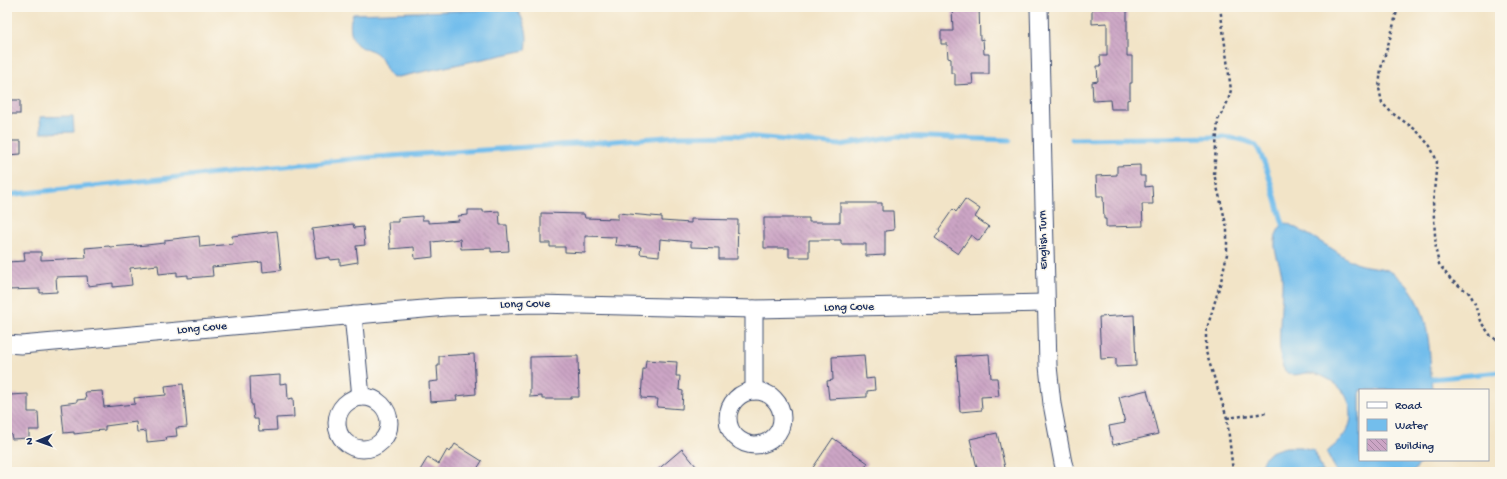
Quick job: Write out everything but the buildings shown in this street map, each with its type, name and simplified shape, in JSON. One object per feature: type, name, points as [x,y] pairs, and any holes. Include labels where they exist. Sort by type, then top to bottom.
[{"type":"street","name":"English Turn","points":[[1039,7],[1045,303],[1048,366],[1052,404],[1066,472]]},
{"type":"street","name":"Long Cove","points":[[7,344],[21,345],[446,307],[536,304],[754,309],[1045,303]]},
{"type":"street","points":[[754,309],[754,391]]},
{"type":"street","points":[[353,315],[361,397]]},
{"type":"path","points":[[1220,7],[1231,90],[1228,101],[1218,120],[1214,174],[1227,228],[1227,254],[1221,281],[1206,332],[1206,352],[1227,418],[1233,472]]},
{"type":"path","points":[[1398,7],[1391,35],[1380,68],[1379,88],[1382,103],[1392,113],[1416,130],[1430,146],[1437,161],[1433,202],[1436,251],[1439,264],[1451,280],[1469,293],[1474,302],[1480,321],[1491,336],[1500,342]]},
{"type":"path","points":[[1227,418],[1266,413]]},
{"type":"water","points":[[517,9],[526,28],[526,50],[393,78],[376,53],[359,46],[356,43],[353,39],[350,23],[353,14]]},
{"type":"water","points":[[73,116],[74,132],[41,133],[40,117]]},
{"type":"water","points":[[1287,223],[1315,238],[1353,262],[1381,268],[1393,273],[1406,284],[1415,297],[1422,311],[1429,342],[1432,389],[1359,389],[1359,461],[1422,461],[1413,472],[1337,472],[1327,453],[1344,436],[1350,424],[1351,416],[1349,403],[1344,392],[1330,380],[1315,373],[1295,375],[1289,374],[1284,369],[1281,362],[1280,339],[1282,278],[1275,243],[1278,230],[1283,224]]},
{"type":"water","points":[[1286,447],[1301,447],[1314,450],[1323,472],[1258,472],[1265,457],[1275,450]]},
{"type":"waterway","points":[[7,195],[361,158],[678,136],[734,135],[840,145],[898,136],[1010,140]]},
{"type":"waterway","points":[[1072,139],[1223,137],[1240,139],[1249,142],[1256,146],[1260,152],[1283,224]]},
{"type":"waterway","points":[[1431,379],[1500,372]]}]
